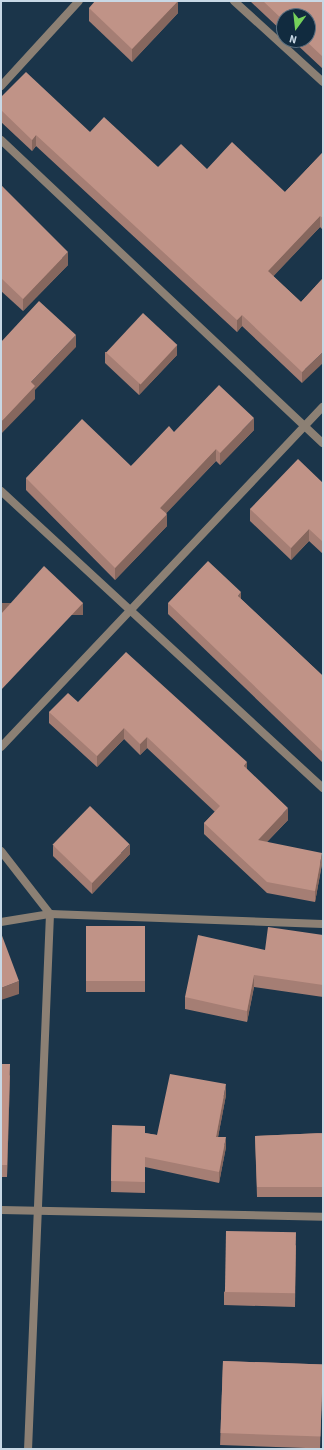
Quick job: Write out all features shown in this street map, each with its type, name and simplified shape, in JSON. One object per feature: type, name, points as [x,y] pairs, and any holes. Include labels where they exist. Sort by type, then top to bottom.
[{"type":"street","points":[[1,86],[79,1]]},
{"type":"street","points":[[234,1],[323,82]]},
{"type":"street","points":[[1,140],[323,443]]},
{"type":"street","points":[[1,747],[323,407]]},
{"type":"street","points":[[1,491],[323,788]]},
{"type":"street","points":[[1,851],[50,914],[39,1213],[28,1449]]},
{"type":"street","points":[[1,922],[50,914],[323,924]]},
{"type":"street","points":[[1,1210],[39,1213],[323,1217]]},
{"type":"building","points":[[95,1],[178,1],[132,49],[89,8]]},
{"type":"building","points":[[263,1],[323,1],[323,57],[313,48],[316,48],[316,8],[276,8],[276,13]]},
{"type":"building","points":[[26,72],[90,132],[104,117],[158,167],[181,144],[207,169],[232,142],[285,192],[323,152],[323,218],[320,216],[268,271],[301,302],[323,278],[323,352],[302,372],[242,315],[237,320],[36,135],[32,140],[1,110],[1,97]]},
{"type":"building","points":[[1,185],[68,252],[23,299],[1,278]]},
{"type":"building","points":[[39,301],[76,335],[31,382],[35,386],[1,422],[1,342]]},
{"type":"building","points":[[143,313],[177,345],[141,385],[106,352]]},
{"type":"building","points":[[219,385],[254,418],[220,453],[216,449],[160,508],[167,514],[115,568],[26,478],[82,419],[131,466],[169,426],[174,432]]},
{"type":"building","points":[[298,459],[323,483],[323,542],[309,529],[291,548],[250,509]]},
{"type":"building","points":[[208,561],[241,592],[238,596],[323,676],[323,752],[168,603]]},
{"type":"building","points":[[44,566],[83,603],[1,690],[1,614]]},
{"type":"building","points":[[126,652],[247,762],[244,766],[288,808],[258,840],[322,853],[315,891],[267,882],[204,823],[220,806],[147,737],[140,744],[124,728],[97,756],[49,712],[68,693],[78,702]]},
{"type":"building","points":[[90,806],[130,844],[92,883],[52,845]]},
{"type":"building","points":[[86,926],[145,926],[145,981],[86,981]]},
{"type":"building","points":[[268,927],[323,935],[323,985],[254,975],[247,1011],[185,997],[198,935],[265,950]]},
{"type":"building","points":[[1,933],[19,981],[1,988]]},
{"type":"building","points":[[1,1064],[10,1064],[7,1165],[1,1165]]},
{"type":"building","points":[[170,1074],[226,1084],[216,1137],[226,1137],[219,1172],[145,1157],[145,1182],[111,1181],[112,1125],[145,1126],[145,1133],[157,1135]]},
{"type":"building","points":[[323,1133],[323,1187],[257,1187],[255,1136]]},
{"type":"building","points":[[226,1231],[296,1232],[295,1293],[225,1292]]},
{"type":"building","points":[[223,1361],[323,1364],[320,1436],[220,1433]]}]
